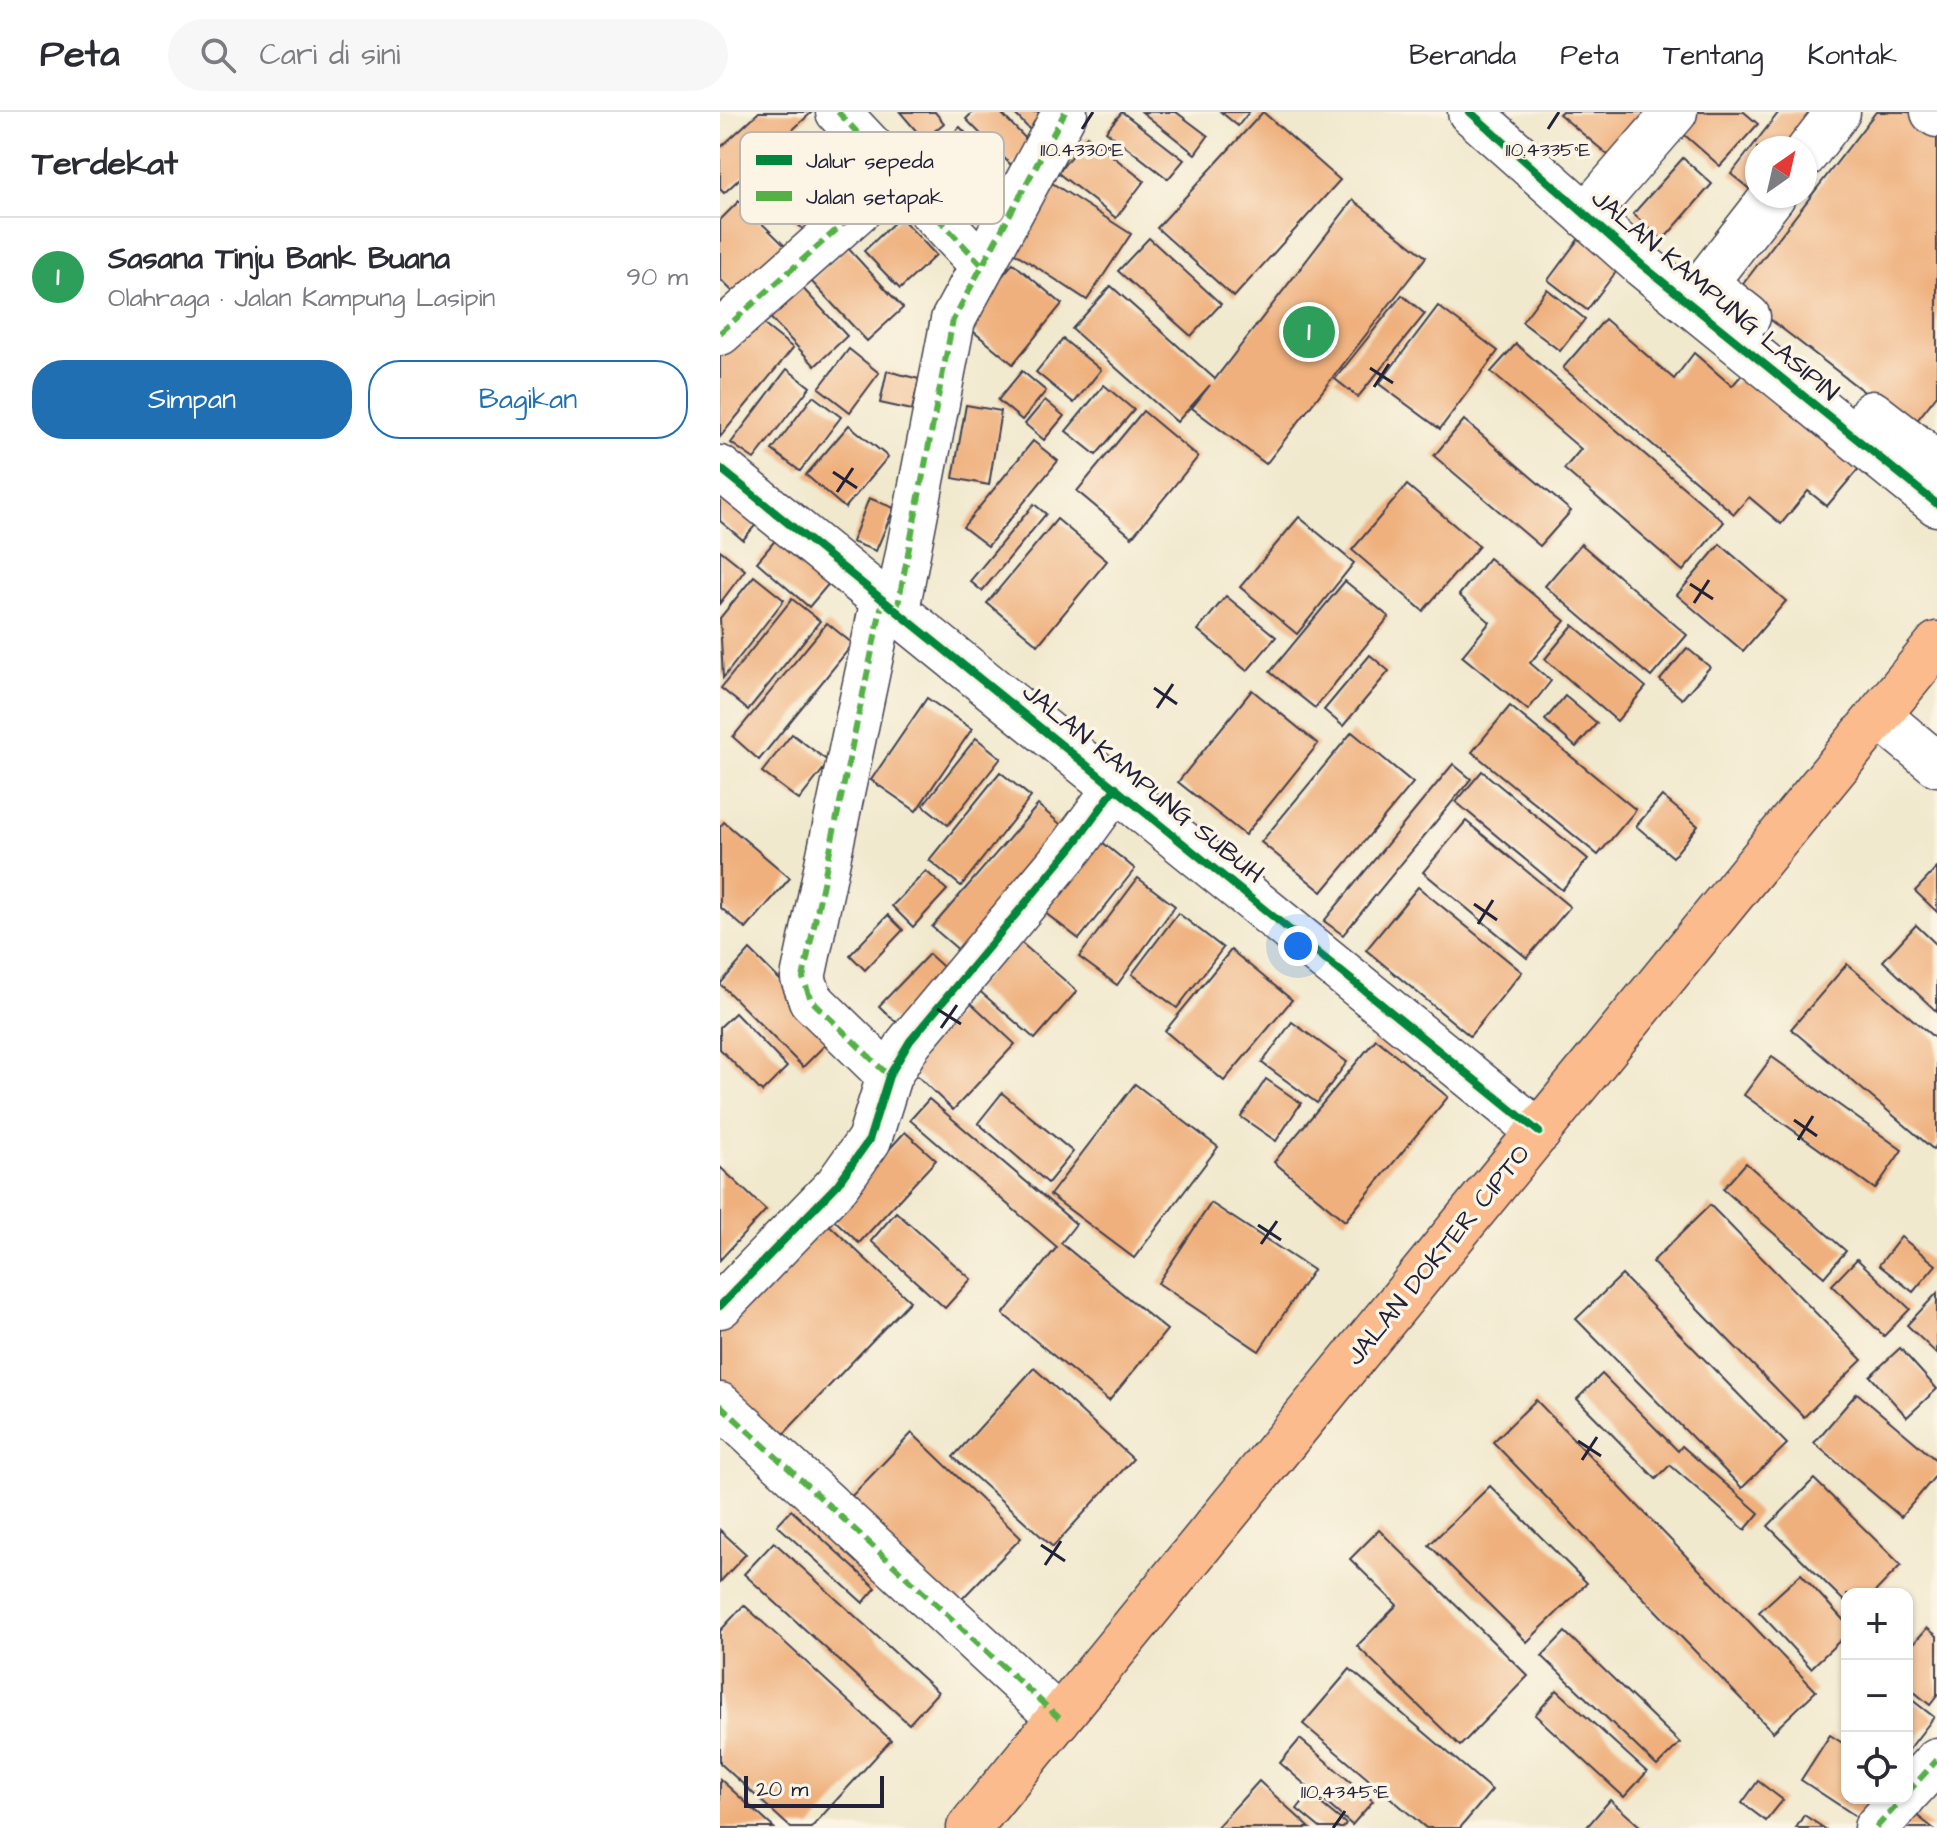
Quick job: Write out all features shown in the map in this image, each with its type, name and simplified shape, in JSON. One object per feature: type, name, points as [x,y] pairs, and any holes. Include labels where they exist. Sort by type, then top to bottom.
[{"type":"highway","name":"JALAN DOKTER CIPTO","points":[[969,1828],[1937,644]]},
{"type":"street","points":[[838,112],[857,132]]},
{"type":"street","points":[[1004,222],[1065,112]]},
{"type":"street","name":"JALAN KAMPUNG LASIPIN","points":[[1470,112],[1642,265],[1937,504]]},
{"type":"street","points":[[1586,215],[1675,112]]},
{"type":"street","points":[[1817,139],[1838,112]]},
{"type":"street","points":[[1764,208],[1705,283],[1937,463]]},
{"type":"street","points":[[720,333],[843,224]]},
{"type":"street","points":[[944,224],[981,264]]},
{"type":"street","points":[[889,1076],[811,1000],[803,984],[953,320],[1003,224]]},
{"type":"street","name":"JALAN KAMPUNG SUBUH","points":[[720,468],[1539,1132]]},
{"type":"street","points":[[1879,716],[1937,764]]},
{"type":"street","points":[[720,1306],[837,1185],[869,1140],[889,1076],[910,1041],[1073,846],[1116,787]]},
{"type":"street","points":[[720,1405],[1059,1718]]},
{"type":"street","points":[[1913,1786],[1937,1760]]},
{"type":"street","points":[[1876,1828],[1898,1804]]},
{"type":"building","points":[[759,112],[812,112],[790,132],[740,132],[740,178],[724,193],[720,189],[720,148]]},
{"type":"building","points":[[900,112],[935,112],[944,123],[933,132],[917,132]]},
{"type":"building","points":[[973,112],[1000,112],[1033,146],[1012,166],[1004,158],[1004,132],[979,132],[966,119]]},
{"type":"building","points":[[1013,112],[1055,112],[1033,133]]},
{"type":"building","points":[[1122,112],[1184,160],[1168,179],[1106,131]]},
{"type":"building","points":[[1142,112],[1176,112],[1208,136],[1195,154]]},
{"type":"building","points":[[1221,112],[1249,112],[1238,126]]},
{"type":"building","points":[[1263,112],[1340,180],[1234,297],[1157,228]]},
{"type":"building","points":[[1666,112],[1619,164],[1559,114]]},
{"type":"building","points":[[1697,112],[1744,112],[1758,124],[1720,166],[1680,131]]},
{"type":"building","points":[[1779,112],[1813,112],[1794,136],[1760,136]]},
{"type":"building","points":[[1876,112],[1925,112],[1937,121],[1937,395],[1911,428],[1736,293],[1802,208],[1817,208],[1817,188]]},
{"type":"building","points":[[1087,136],[1144,181],[1116,218],[1058,173]]},
{"type":"building","points":[[1745,156],[1745,185],[1731,174]]},
{"type":"building","points":[[1683,158],[1712,184],[1663,240],[1633,214]]},
{"type":"building","points":[[1052,183],[1131,234],[1087,300],[1009,249]]},
{"type":"building","points":[[1353,200],[1426,257],[1266,464],[1192,408],[1210,385],[1177,422],[1072,329],[1111,286],[1215,379]]},
{"type":"building","points":[[739,201],[740,224],[762,224],[786,247],[738,297],[720,279],[720,220]]},
{"type":"building","points":[[798,224],[818,224],[808,234]]},
{"type":"building","points":[[893,224],[907,224],[936,255],[900,289],[864,251]]},
{"type":"building","points":[[1583,233],[1622,264],[1587,310],[1548,280]]},
{"type":"building","points":[[1149,238],[1221,304],[1191,336],[1118,271]]},
{"type":"building","points":[[847,247],[903,308],[867,341],[811,281]]},
{"type":"building","points":[[1013,263],[1062,304],[1013,364],[963,323]]},
{"type":"building","points":[[798,283],[847,336],[815,366],[765,312]]},
{"type":"building","points":[[1547,289],[1585,319],[1560,351],[1522,322]]},
{"type":"building","points":[[1402,295],[1425,314],[1358,397],[1335,379]]},
{"type":"building","points":[[1438,306],[1498,351],[1440,429],[1379,384]]},
{"type":"building","points":[[748,312],[793,348],[720,437],[720,347]]},
{"type":"building","points":[[1605,319],[1674,379],[1694,353],[1732,386],[1746,370],[1860,467],[1827,506],[1808,491],[1781,524],[1749,497],[1734,514],[1563,368]]},
{"type":"building","points":[[1063,339],[1101,370],[1074,403],[1036,372]]},
{"type":"building","points":[[1516,344],[1724,522],[1683,571],[1564,469],[1581,449],[1491,372]]},
{"type":"building","points":[[849,349],[879,373],[850,412],[819,388]]},
{"type":"building","points":[[787,369],[810,387],[754,459],[731,443]]},
{"type":"building","points":[[887,371],[919,379],[912,410],[880,403]]},
{"type":"building","points":[[1022,371],[1046,391],[1022,420],[998,400]]},
{"type":"building","points":[[1104,385],[1134,410],[1096,455],[1066,431]]},
{"type":"building","points":[[813,396],[841,417],[800,471],[772,450]]},
{"type":"building","points":[[1045,400],[1064,416],[1044,440],[1025,424]]},
{"type":"building","points":[[966,405],[1001,411],[989,485],[953,478]]},
{"type":"building","points":[[1143,411],[1198,457],[1132,537],[1077,491]]},
{"type":"building","points":[[1464,420],[1571,511],[1540,546],[1434,456]]},
{"type":"building","points":[[849,425],[888,457],[845,508],[806,475]]},
{"type":"building","points":[[1033,441],[1058,461],[988,546],[963,527]]},
{"type":"building","points":[[1407,485],[1479,546],[1423,611],[1352,550]]},
{"type":"building","points":[[728,488],[763,516],[743,540],[720,521],[720,497]]},
{"type":"building","points":[[869,498],[894,508],[876,551],[852,542]]},
{"type":"building","points":[[1034,504],[1046,514],[982,591],[970,581]]},
{"type":"building","points":[[1299,517],[1354,563],[1297,634],[1240,587]]},
{"type":"building","points":[[1057,519],[1107,561],[1038,645],[987,603]]},
{"type":"building","points":[[784,530],[836,575],[809,607],[757,562]]},
{"type":"building","points":[[1581,544],[1687,635],[1651,677],[1545,586]]},
{"type":"building","points":[[1720,544],[1786,601],[1743,651],[1677,595]]},
{"type":"building","points":[[720,550],[745,570],[720,603]]},
{"type":"building","points":[[1489,558],[1565,621],[1530,663],[1551,681],[1528,710],[1462,656],[1490,622],[1459,595]]},
{"type":"building","points":[[754,576],[784,600],[723,678],[720,618]]},
{"type":"building","points":[[1345,581],[1389,617],[1315,708],[1270,672]]},
{"type":"building","points":[[1226,596],[1276,637],[1247,671],[1198,630]]},
{"type":"building","points":[[792,599],[820,621],[748,710],[721,688]]},
{"type":"building","points":[[827,623],[853,644],[759,760],[733,737]]},
{"type":"building","points":[[1573,625],[1646,687],[1617,721],[1545,659]]},
{"type":"building","points":[[1687,648],[1710,667],[1682,699],[1660,680]]},
{"type":"building","points":[[1370,655],[1389,671],[1343,726],[1324,710]]},
{"type":"building","points":[[1252,690],[1318,744],[1245,835],[1178,782]]},
{"type":"building","points":[[1565,696],[1597,723],[1576,747],[1545,720]]},
{"type":"building","points":[[927,698],[972,729],[916,811],[871,780]]},
{"type":"building","points":[[1510,706],[1636,810],[1598,855],[1472,752]]},
{"type":"building","points":[[1352,732],[1413,783],[1322,892],[1261,842]]},
{"type":"building","points":[[792,734],[829,762],[799,800],[762,772]]},
{"type":"building","points":[[976,738],[1001,758],[948,825],[923,805]]},
{"type":"building","points":[[1453,764],[1471,779],[1343,935],[1324,921]]},
{"type":"building","points":[[1482,771],[1588,859],[1562,890],[1456,802]]},
{"type":"building","points":[[1000,772],[1031,797],[961,886],[929,860]]},
{"type":"building","points":[[1662,796],[1698,826],[1673,857],[1636,826]]},
{"type":"building","points":[[1038,805],[1073,835],[968,958],[932,927]]},
{"type":"building","points":[[1466,821],[1570,907],[1527,958],[1423,872]]},
{"type":"building","points":[[724,822],[790,878],[746,929],[720,907],[720,827]]},
{"type":"building","points":[[1091,833],[1135,869],[1079,939],[1035,905]]},
{"type":"building","points":[[1937,868],[1937,912],[1915,891]]},
{"type":"building","points":[[926,871],[947,890],[913,927],[892,906]]},
{"type":"building","points":[[1138,878],[1175,906],[1117,985],[1079,957]]},
{"type":"building","points":[[1418,887],[1522,972],[1470,1036],[1366,950]]},
{"type":"building","points":[[1178,913],[1223,948],[1177,1008],[1132,974]]},
{"type":"building","points":[[888,915],[903,930],[865,970],[850,955]]},
{"type":"building","points":[[1916,925],[1937,945],[1937,1012],[1883,961]]},
{"type":"building","points":[[1018,940],[1077,991],[1035,1039],[976,988]]},
{"type":"building","points":[[750,950],[835,1035],[803,1067],[720,984]]},
{"type":"building","points":[[1231,950],[1292,1000],[1224,1081],[1165,1031]]},
{"type":"building","points":[[929,954],[951,974],[900,1026],[879,1006]]},
{"type":"building","points":[[1847,964],[1937,1040],[1937,1144],[1933,1149],[1791,1029]]},
{"type":"building","points":[[969,1001],[1015,1044],[953,1110],[908,1067]]},
{"type":"building","points":[[735,1013],[787,1067],[762,1092],[720,1049],[720,1027]]},
{"type":"building","points":[[1292,1022],[1347,1062],[1317,1103],[1262,1063]]},
{"type":"building","points":[[1376,1039],[1448,1097],[1345,1221],[1274,1162]]},
{"type":"building","points":[[1772,1057],[1902,1150],[1875,1189],[1744,1095]]},
{"type":"building","points":[[1266,1079],[1301,1103],[1276,1141],[1241,1117]]},
{"type":"building","points":[[1135,1084],[1218,1147],[1134,1258],[1050,1195]]},
{"type":"building","points":[[1002,1093],[1073,1152],[1048,1183],[978,1123]]},
{"type":"building","points":[[929,1099],[1076,1224],[1061,1243],[1167,1330],[1109,1401],[1003,1314],[1057,1247],[910,1120]]},
{"type":"building","points":[[905,1132],[936,1160],[859,1243],[829,1215]]},
{"type":"building","points":[[1746,1163],[1846,1251],[1824,1277],[1723,1189]]},
{"type":"building","points":[[720,1167],[766,1210],[720,1260]]},
{"type":"building","points":[[1211,1203],[1313,1270],[1259,1351],[1158,1283]]},
{"type":"building","points":[[1710,1205],[1862,1360],[1804,1417],[1652,1262]]},
{"type":"building","points":[[896,1212],[971,1279],[945,1308],[871,1241]]},
{"type":"building","points":[[824,1220],[910,1301],[776,1442],[720,1389],[720,1329]]},
{"type":"building","points":[[1901,1237],[1936,1265],[1913,1292],[1879,1265]]},
{"type":"building","points":[[1857,1259],[1910,1309],[1884,1336],[1832,1285]]},
{"type":"building","points":[[1622,1275],[1787,1444],[1742,1488],[1576,1319]]},
{"type":"building","points":[[1937,1293],[1937,1354],[1907,1325]]},
{"type":"building","points":[[1900,1348],[1937,1389],[1907,1417],[1870,1376]]},
{"type":"building","points":[[1034,1368],[1133,1459],[1053,1547],[953,1457]]},
{"type":"building","points":[[1602,1374],[1678,1451],[1682,1446],[1759,1513],[1745,1530],[1670,1465],[1656,1479],[1577,1399]]},
{"type":"building","points":[[1857,1393],[1937,1461],[1937,1474],[1901,1517],[1814,1443]]},
{"type":"building","points":[[1536,1400],[1816,1691],[1773,1732],[1493,1442]]},
{"type":"building","points":[[912,1433],[1021,1538],[955,1606],[846,1502]]},
{"type":"building","points":[[1814,1479],[1901,1565],[1879,1588],[1841,1588],[1841,1598],[1768,1526]]},
{"type":"building","points":[[1490,1486],[1587,1583],[1527,1642],[1429,1545]]},
{"type":"building","points":[[791,1510],[876,1588],[863,1603],[777,1525]]},
{"type":"building","points":[[720,1530],[746,1554],[720,1582]]},
{"type":"building","points":[[1379,1530],[1528,1676],[1460,1746],[1357,1646],[1397,1605],[1350,1559]]},
{"type":"building","points":[[774,1542],[938,1692],[909,1724],[744,1574]]},
{"type":"building","points":[[1801,1574],[1841,1617],[1841,1640],[1811,1668],[1759,1612]]},
{"type":"building","points":[[744,1605],[891,1740],[811,1828],[791,1828],[720,1763],[720,1631]]},
{"type":"building","points":[[1927,1628],[1937,1636],[1937,1696],[1930,1705],[1913,1691],[1913,1644]]},
{"type":"building","points":[[1565,1632],[1680,1743],[1657,1766],[1542,1656]]},
{"type":"building","points":[[1350,1669],[1492,1790],[1460,1828],[1426,1828],[1303,1724]]},
{"type":"building","points":[[1557,1690],[1647,1772],[1624,1797],[1535,1715]]},
{"type":"building","points":[[1913,1701],[1934,1717],[1913,1744]]},
{"type":"building","points":[[1830,1735],[1841,1742],[1841,1804],[1881,1804],[1868,1824],[1801,1780]]},
{"type":"building","points":[[1300,1739],[1373,1801],[1352,1825],[1280,1763]]},
{"type":"building","points":[[720,1779],[774,1828],[720,1828]]},
{"type":"building","points":[[1259,1781],[1310,1828],[1216,1828]]},
{"type":"building","points":[[1758,1781],[1783,1800],[1766,1821],[1742,1803]]},
{"type":"building","points":[[1309,1794],[1346,1824],[1343,1828],[1320,1828],[1297,1809]]},
{"type":"building","points":[[1610,1800],[1642,1828],[1586,1828]]},
{"type":"building","points":[[1911,1811],[1933,1828],[1898,1828]]},
{"type":"building","points":[[1804,1815],[1824,1828],[1796,1828]]},
{"type":"marked path","points":[[838,112],[857,132]]},
{"type":"marked path","points":[[897,610],[953,320],[1065,112]]},
{"type":"marked path","points":[[720,333],[843,224]]},
{"type":"marked path","points":[[943,224],[981,264]]},
{"type":"marked path","points":[[883,599],[803,978],[811,1000],[889,1076]]},
{"type":"marked path","points":[[720,1405],[1059,1718]]},
{"type":"marked path","points":[[1913,1786],[1937,1760]]},
{"type":"marked path","points":[[1876,1828],[1898,1804]]},
{"type":"cycle path","points":[[1470,112],[1642,265],[1937,504]]},
{"type":"cycle path","points":[[720,468],[1539,1132]]},
{"type":"cycle path","points":[[720,1306],[837,1185],[869,1140],[889,1076],[910,1041],[1073,846],[1116,787]]},
{"type":"place","name":"Sasana Tinju Bank Buana","points":[[1309,332]]}]
